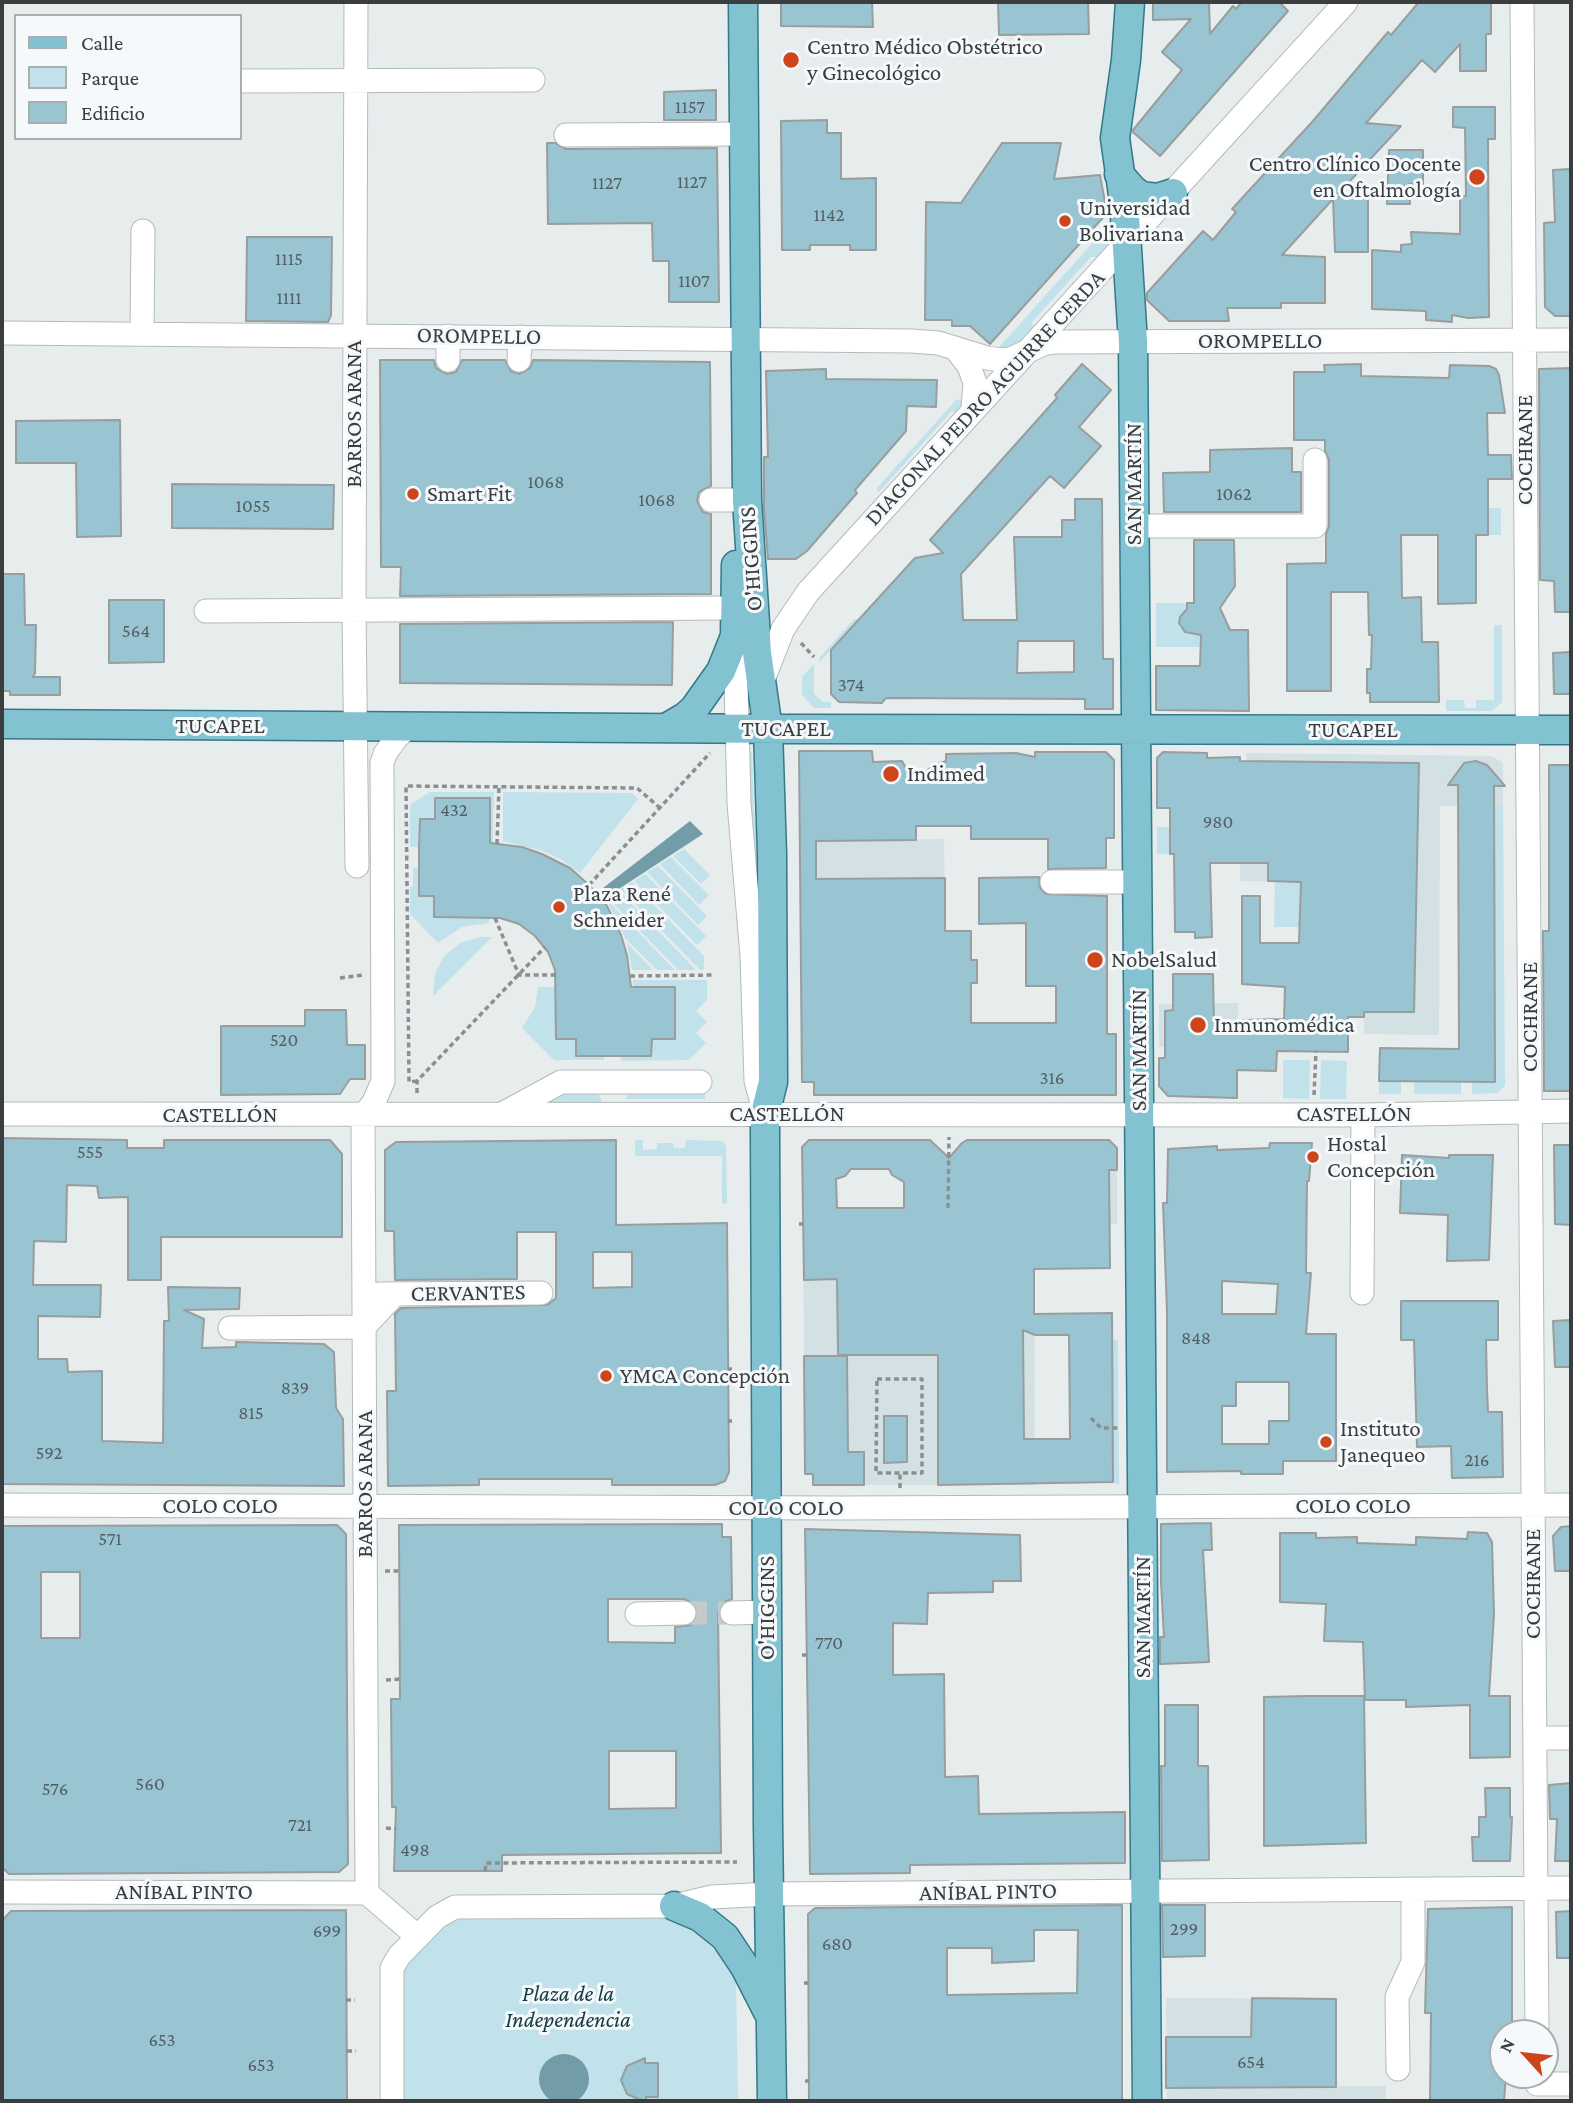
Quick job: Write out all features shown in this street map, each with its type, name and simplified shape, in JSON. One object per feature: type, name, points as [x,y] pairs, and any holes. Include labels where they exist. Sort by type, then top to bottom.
[{"type":"main road","name":"O'HIGGINS","points":[[744,2],[747,500],[761,685],[768,729],[772,854],[773,1082],[765,1114],[772,2101]]},
{"type":"main road","name":"SAN MARTÍN","points":[[1130,2],[1126,60],[1116,130],[1128,243],[1133,342],[1147,2101]]},
{"type":"main road","points":[[1119,174],[1141,196],[1157,198],[1173,193]]},
{"type":"main road","points":[[666,729],[685,717],[706,694],[721,671],[735,636],[738,537],[747,500]]},
{"type":"main road","name":"TUCAPEL","points":[[2,724],[666,729],[1571,730]]},
{"type":"main road","points":[[674,1906],[700,1917],[725,1937],[745,1966],[770,2015]]},
{"type":"street","name":"BARROS ARANA","points":[[356,2],[355,727],[381,822]]},
{"type":"street","name":"COCHRANE","points":[[1522,2],[1537,2019]]},
{"type":"street","name":"DIAGONAL PEDRO AGUIRRE CERDA","points":[[761,685],[779,638],[800,602],[973,409],[1128,243],[1340,4]]},
{"type":"street","points":[[242,81],[533,80]]},
{"type":"street","points":[[566,135],[744,134]]},
{"type":"street","points":[[142,334],[143,231]]},
{"type":"street","name":"OROMPELLO","points":[[2,333],[919,341],[998,360],[1012,359],[1043,344],[1055,342],[1571,340]]},
{"type":"street","points":[[448,336],[448,360]]},
{"type":"street","points":[[519,360],[520,337]]},
{"type":"street","points":[[955,348],[969,366],[975,383],[973,409]]},
{"type":"street","points":[[1135,526],[1315,526],[1315,460]]},
{"type":"street","points":[[711,500],[747,500]]},
{"type":"street","points":[[206,611],[734,608]]},
{"type":"street","name":"O'HIGGINS","points":[[735,636],[739,810],[754,984],[756,1081],[765,1114]]},
{"type":"street","points":[[355,727],[357,866]]},
{"type":"street","name":"BARROS ARANA","points":[[367,1893],[363,1116],[374,1102],[383,1081],[382,763],[396,738],[408,727]]},
{"type":"street","points":[[1052,882],[1137,881]]},
{"type":"street","points":[[383,1081],[398,1107],[416,1106]]},
{"type":"street","points":[[499,1115],[560,1082],[701,1082]]},
{"type":"street","points":[[613,1082],[613,1115]]},
{"type":"street","name":"CASTELLÓN","points":[[2,1114],[363,1116],[416,1106],[499,1115],[1363,1115],[1571,1111]]},
{"type":"street","points":[[1362,1293],[1363,1115]]},
{"type":"street","name":"CERVANTES","points":[[364,1294],[541,1293]]},
{"type":"street","name":"CERVANTES","points":[[364,1327],[395,1294]]},
{"type":"street","points":[[230,1328],[364,1327]]},
{"type":"street","name":"COLO COLO","points":[[2,1505],[767,1508],[1571,1505]]},
{"type":"street","points":[[732,1613],[767,1612]]},
{"type":"street","points":[[637,1614],[684,1613]]},
{"type":"street","points":[[1535,1738],[1571,1738]]},
{"type":"street","name":"ANÍBAL PINTO","points":[[418,1937],[439,1915],[459,1906],[674,1906],[712,1897],[770,1894],[1571,1888]]},
{"type":"street","points":[[1398,2069],[1397,1997],[1413,1962],[1413,1889]]},
{"type":"street","name":"ANÍBAL PINTO","points":[[2,1892],[367,1893]]},
{"type":"street","points":[[367,1893],[418,1937],[397,1959],[391,1976],[392,2101]]},
{"type":"path","points":[[800,642],[814,657]]},
{"type":"path","points":[[589,885],[714,749]]},
{"type":"path","points":[[545,947],[417,1081],[409,1082],[406,786],[637,788],[660,808]]},
{"type":"path","points":[[497,844],[499,787]]},
{"type":"path","points":[[495,918],[519,975]]},
{"type":"path","points":[[519,975],[556,975]]},
{"type":"path","points":[[630,976],[715,975]]},
{"type":"path","points":[[1314,1102],[1316,1051]]},
{"type":"path","points":[[416,1106],[417,1081]]},
{"type":"path","points":[[948,1135],[948,1208]]},
{"type":"path","points":[[877,1379],[922,1379],[922,1473],[900,1473],[876,1473],[877,1379]]},
{"type":"path","points":[[1091,1418],[1101,1428],[1124,1428]]},
{"type":"path","points":[[900,1473],[900,1490]]},
{"type":"path","points":[[802,1655],[807,1655]]},
{"type":"path","points":[[485,1871],[486,1863],[737,1862]]},
{"type":"path","points":[[346,2000],[355,2000]]},
{"type":"path","points":[[347,2051],[356,2051]]},
{"type":"shaded area","points":[[1246,753],[1492,756],[1503,763],[1503,805],[1440,806],[1439,1035],[1364,1034],[1365,972],[1300,927],[1301,882],[1240,881],[1241,818],[1247,817]]},
{"type":"shaded area","points":[[690,821],[703,834],[608,896],[603,888]]},
{"type":"shaded area","points":[[944,839],[945,924],[884,980],[885,1095],[814,1095],[814,1082],[802,1082],[800,841]]},
{"type":"shaded area","name":"Inmunomédica","points":[[1238,1003],[1237,1047],[1159,1047],[1159,1004]]},
{"type":"shaded area","points":[[1109,1140],[1117,1148],[1117,1224],[1002,1224],[1002,1279],[1034,1279],[1035,1485],[969,1485],[970,1433],[938,1476],[938,1485],[813,1485],[813,1474],[805,1474],[803,1208],[959,1208],[959,1148],[964,1141]]},
{"type":"shaded area","points":[[1166,1998],[1336,1999],[1337,2086],[1386,2086],[1386,2101],[1167,2101]]},
{"type":"shaded area","points":[[564,2054],[582,2061],[589,2079],[582,2097],[564,2104],[546,2097],[539,2079],[546,2061]]},
{"type":"green space","points":[[1115,218],[1113,238],[1100,257],[1091,257],[1032,322],[1034,331],[1007,353],[999,347]]},
{"type":"green space","points":[[956,400],[968,400],[960,414],[952,411],[879,492],[876,489]]},
{"type":"green space","points":[[1488,508],[1501,508],[1501,535],[1488,535]]},
{"type":"green space","points":[[1156,603],[1187,603],[1187,612],[1179,619],[1180,627],[1185,632],[1201,635],[1200,647],[1156,647]]},
{"type":"green space","points":[[854,619],[859,619],[819,663],[820,657]]},
{"type":"green space","points":[[1494,625],[1502,625],[1502,702],[1492,711],[1446,711],[1446,700],[1464,700],[1465,708],[1476,708],[1476,700],[1494,700]]},
{"type":"green space","points":[[814,664],[814,694],[823,702],[831,702],[831,708],[814,708],[802,695],[802,677]]},
{"type":"green space","points":[[746,752],[752,752],[759,883],[750,830]]},
{"type":"green space","points":[[430,792],[494,792],[493,844],[490,844],[490,798],[436,798],[435,819],[420,819],[419,847],[410,847],[410,805]]},
{"type":"green space","points":[[503,792],[632,793],[638,799],[580,873],[543,851],[503,841]]},
{"type":"green space","points":[[1494,805],[1503,805],[1505,1085],[1498,1093],[1472,1094],[1472,1082],[1495,1082]]},
{"type":"green space","points":[[1157,827],[1170,827],[1170,854],[1157,854]]},
{"type":"green space","points":[[684,849],[710,875],[701,884],[673,856]]},
{"type":"green space","points":[[671,857],[709,895],[699,905],[660,864]]},
{"type":"green space","points":[[658,866],[707,916],[698,925],[647,872]]},
{"type":"green space","points":[[413,868],[419,868],[434,896],[434,917],[489,918],[489,923],[462,927],[438,943],[410,914]]},
{"type":"green space","points":[[645,874],[706,936],[697,945],[634,881]]},
{"type":"green space","points":[[1275,881],[1301,882],[1300,927],[1274,927]]},
{"type":"green space","points":[[632,882],[704,956],[704,970],[700,970],[621,889]]},
{"type":"green space","points":[[619,891],[696,970],[678,970],[608,898]]},
{"type":"green space","points":[[606,899],[675,970],[657,970],[625,938]]},
{"type":"green space","points":[[492,937],[433,996],[435,973],[445,955],[462,942]]},
{"type":"green space","points":[[627,943],[653,970],[632,970]]},
{"type":"green space","points":[[633,980],[707,980],[707,1000],[696,1011],[707,1022],[696,1033],[706,1043],[689,1060],[621,1061],[621,1056],[651,1056],[652,1039],[675,1038],[675,987],[633,987]]},
{"type":"green space","points":[[538,987],[557,987],[576,1039],[604,1056],[604,1060],[554,1060],[522,1028],[535,1007]]},
{"type":"green space","points":[[1283,1060],[1310,1060],[1309,1099],[1283,1098]]},
{"type":"green space","points":[[1321,1060],[1347,1061],[1346,1099],[1320,1099]]},
{"type":"green space","points":[[1379,1081],[1401,1082],[1401,1094],[1379,1094]]},
{"type":"green space","points":[[1414,1082],[1461,1082],[1461,1094],[1414,1094]]},
{"type":"green space","points":[[705,1090],[705,1099],[625,1099],[630,1092]]},
{"type":"green space","points":[[559,1091],[598,1093],[602,1102],[545,1102]]},
{"type":"green space","points":[[635,1140],[643,1140],[643,1150],[657,1149],[657,1143],[673,1143],[674,1148],[685,1148],[686,1140],[723,1141],[726,1147],[727,1203],[722,1204],[722,1156],[635,1156]]},
{"type":"green space","points":[[1112,1340],[1118,1340],[1119,1485],[1113,1482],[1113,1439],[1070,1439],[1070,1418],[1112,1417]]},
{"type":"green space","name":"Plaza de la Independencia","points":[[660,1913],[704,1927],[736,1976],[738,2101],[399,2101],[399,1971],[454,1915]]},
{"type":"building","points":[[781,2],[872,2],[873,27],[781,26]]},
{"type":"building","points":[[998,2],[1088,2],[1089,34],[999,35]]},
{"type":"building","points":[[1153,2],[1209,2],[1210,34],[1233,6],[1236,9],[1242,2],[1279,2],[1288,11],[1160,156],[1133,130],[1182,70],[1162,52],[1191,19],[1153,20]]},
{"type":"building","points":[[1419,2],[1491,2],[1491,34],[1486,34],[1486,71],[1460,71],[1460,44],[1435,72],[1422,60],[1366,123],[1401,126],[1335,197],[1368,196],[1368,252],[1335,252],[1333,199],[1282,255],[1325,257],[1325,303],[1281,303],[1281,308],[1227,308],[1229,321],[1169,321],[1147,300],[1147,293],[1203,231],[1213,240],[1236,212],[1232,209],[1313,121],[1388,32],[1391,35]]},
{"type":"building","points":[[716,90],[716,120],[664,120],[664,92]]},
{"type":"building","points":[[1453,107],[1495,107],[1495,139],[1488,139],[1489,317],[1468,318],[1452,315],[1452,322],[1426,320],[1426,311],[1372,309],[1372,250],[1401,252],[1401,245],[1412,244],[1411,232],[1460,234],[1460,196],[1466,196],[1465,128],[1453,127]]},
{"type":"building","points":[[827,120],[827,133],[841,133],[841,179],[876,178],[876,250],[850,250],[850,245],[810,245],[810,250],[782,250],[781,121]]},
{"type":"building","points":[[547,143],[555,143],[566,149],[717,148],[719,302],[669,302],[669,261],[653,261],[652,223],[548,224]]},
{"type":"building","points":[[1002,143],[1061,143],[1054,179],[1100,175],[1107,213],[990,344],[970,326],[952,326],[952,320],[925,320],[926,202],[961,203]]},
{"type":"building","points":[[1389,150],[1423,150],[1423,184],[1409,184],[1410,204],[1387,204]]},
{"type":"building","points":[[1571,169],[1571,316],[1555,316],[1545,307],[1544,223],[1555,222],[1553,170]]},
{"type":"building","points":[[247,237],[332,237],[331,315],[328,322],[246,321]]},
{"type":"building","points":[[380,360],[434,360],[436,368],[447,374],[456,372],[462,360],[505,360],[511,371],[519,374],[530,368],[533,360],[710,362],[711,486],[699,492],[697,501],[703,512],[711,514],[711,594],[400,596],[401,567],[381,567]]},
{"type":"building","points":[[1082,364],[1111,390],[1079,427],[1101,446],[1064,488],[1050,476],[961,574],[963,620],[1017,620],[1014,537],[1062,537],[1062,520],[1075,520],[1075,499],[1102,499],[1103,659],[1113,659],[1113,709],[1085,709],[1085,699],[886,698],[882,703],[839,702],[831,694],[831,650],[915,558],[943,553],[930,540],[1057,398],[1055,395]],"holes":[[[1018,641],[1074,641],[1074,672],[1017,673]]]},
{"type":"building","points":[[1361,364],[1361,376],[1449,378],[1450,365],[1489,366],[1496,369],[1499,375],[1505,413],[1487,413],[1488,455],[1511,455],[1512,479],[1488,479],[1488,535],[1476,535],[1476,603],[1438,604],[1438,535],[1401,535],[1402,598],[1421,597],[1422,642],[1438,642],[1439,702],[1370,702],[1370,693],[1367,693],[1367,669],[1371,669],[1372,635],[1369,635],[1368,592],[1331,592],[1331,691],[1287,691],[1287,564],[1326,563],[1326,534],[1329,526],[1329,460],[1325,451],[1325,440],[1294,440],[1294,372],[1325,372],[1324,365]]},
{"type":"building","points":[[1571,368],[1571,612],[1555,612],[1554,581],[1540,580],[1539,369]]},
{"type":"building","points":[[826,369],[826,379],[937,380],[936,407],[907,406],[906,431],[807,551],[796,559],[768,559],[764,509],[764,457],[768,457],[766,371]]},
{"type":"building","points":[[120,420],[121,536],[77,537],[76,463],[16,463],[16,421]]},
{"type":"building","points":[[1292,448],[1292,472],[1301,472],[1301,512],[1164,512],[1163,473],[1210,472],[1210,450]]},
{"type":"building","points":[[172,484],[334,485],[333,529],[172,528]]},
{"type":"building","points":[[1194,540],[1234,540],[1235,586],[1220,608],[1230,630],[1248,630],[1249,711],[1156,710],[1156,666],[1200,666],[1201,635],[1185,632],[1179,623],[1180,617],[1187,609],[1187,603],[1194,603]]},
{"type":"building","points":[[2,574],[24,574],[25,625],[36,625],[33,677],[60,677],[60,695],[10,695],[10,691],[2,691]]},
{"type":"building","points":[[109,600],[164,600],[164,662],[109,663]]},
{"type":"building","points":[[673,622],[672,685],[400,683],[400,624]]},
{"type":"building","points":[[1571,652],[1571,694],[1554,694],[1553,653]]},
{"type":"building","points":[[799,751],[872,751],[873,762],[902,761],[909,773],[925,773],[932,766],[946,761],[946,754],[1016,753],[1035,757],[1035,752],[1106,752],[1114,760],[1114,838],[1106,838],[1106,868],[1048,869],[1048,839],[971,839],[971,826],[916,826],[916,840],[816,841],[816,879],[945,878],[945,931],[971,931],[971,960],[977,960],[977,983],[971,983],[971,1023],[1056,1023],[1056,986],[1026,986],[1026,923],[979,924],[979,878],[1039,877],[1040,888],[1046,894],[1107,896],[1107,1034],[1116,1034],[1116,1095],[814,1095],[814,1082],[802,1082]]},
{"type":"building","points":[[1163,752],[1207,753],[1207,758],[1240,757],[1240,761],[1419,763],[1414,1012],[1364,1012],[1364,1017],[1348,1017],[1348,1052],[1277,1051],[1276,1071],[1237,1070],[1237,1098],[1168,1096],[1159,1086],[1159,1058],[1165,1058],[1165,1011],[1173,1010],[1173,974],[1213,974],[1214,1025],[1242,1025],[1242,1020],[1284,1019],[1285,987],[1242,984],[1242,896],[1260,896],[1260,943],[1299,943],[1301,882],[1268,881],[1268,863],[1210,863],[1212,937],[1195,938],[1195,932],[1175,932],[1174,854],[1170,854],[1170,808],[1157,808],[1157,758]]},
{"type":"building","points":[[1476,761],[1487,765],[1505,786],[1494,786],[1495,1082],[1379,1081],[1380,1048],[1459,1049],[1458,785],[1448,785],[1464,763]]},
{"type":"building","points":[[1549,765],[1571,765],[1571,1091],[1544,1091],[1543,931],[1549,931]]},
{"type":"building","points":[[435,798],[490,798],[490,843],[522,847],[542,854],[570,868],[589,885],[607,906],[621,935],[627,955],[631,987],[675,987],[675,1039],[652,1039],[651,1056],[576,1056],[576,1039],[556,1039],[555,970],[548,952],[535,936],[519,924],[500,918],[434,917],[434,896],[419,896],[419,847],[420,819],[435,819]]},
{"type":"building","points":[[305,1010],[346,1010],[347,1045],[365,1045],[365,1079],[350,1079],[340,1094],[221,1095],[221,1026],[305,1026]]},
{"type":"building","points":[[2,1138],[127,1140],[127,1148],[164,1148],[164,1140],[330,1140],[342,1154],[342,1237],[161,1237],[161,1280],[128,1280],[128,1197],[99,1198],[97,1186],[67,1185],[66,1242],[34,1241],[33,1285],[101,1285],[100,1317],[38,1316],[38,1359],[67,1359],[68,1372],[102,1371],[102,1441],[163,1443],[164,1321],[169,1321],[168,1287],[240,1288],[239,1309],[184,1310],[204,1319],[202,1348],[236,1347],[236,1342],[324,1344],[334,1352],[336,1408],[343,1419],[344,1486],[2,1484]]},
{"type":"building","points":[[616,1140],[616,1225],[727,1223],[729,1472],[725,1481],[715,1485],[612,1485],[612,1479],[479,1479],[479,1485],[388,1486],[387,1391],[396,1391],[395,1314],[401,1308],[547,1305],[556,1298],[556,1232],[517,1232],[517,1279],[395,1280],[394,1231],[385,1231],[385,1150],[396,1142]],"holes":[[[593,1252],[632,1252],[632,1287],[593,1288]]]},
{"type":"building","points":[[809,1140],[930,1140],[949,1158],[967,1140],[1109,1140],[1117,1148],[1117,1170],[1109,1170],[1110,1268],[1034,1269],[1034,1314],[1112,1313],[1113,1482],[938,1485],[938,1355],[838,1355],[837,1279],[804,1280],[802,1147]],"holes":[[[851,1169],[889,1169],[892,1175],[904,1182],[904,1208],[837,1208],[836,1179],[845,1176]],[[1023,1330],[1035,1335],[1069,1335],[1070,1439],[1024,1439]]]},
{"type":"building","points":[[1270,1143],[1312,1143],[1307,1181],[1306,1273],[1311,1273],[1306,1334],[1336,1334],[1336,1461],[1283,1461],[1283,1474],[1241,1474],[1241,1471],[1167,1472],[1167,1311],[1163,1203],[1167,1203],[1168,1149],[1217,1146],[1217,1150],[1269,1148]],"holes":[[[1222,1281],[1278,1284],[1276,1314],[1222,1314]],[[1236,1382],[1289,1382],[1289,1421],[1269,1421],[1269,1444],[1222,1444],[1222,1406],[1236,1406]]]},
{"type":"building","points":[[1554,1145],[1571,1145],[1571,1225],[1555,1224]]},
{"type":"building","points":[[1402,1155],[1449,1158],[1449,1155],[1493,1155],[1489,1260],[1447,1261],[1448,1215],[1400,1213]]},
{"type":"building","points":[[1401,1301],[1498,1301],[1498,1340],[1486,1340],[1487,1388],[1488,1412],[1502,1412],[1503,1477],[1452,1478],[1451,1446],[1417,1447],[1414,1340],[1401,1340]]},
{"type":"building","points":[[1571,1320],[1571,1367],[1555,1367],[1553,1321]]},
{"type":"building","points":[[804,1356],[847,1356],[848,1452],[864,1452],[864,1485],[813,1485],[813,1474],[805,1474]]},
{"type":"building","points":[[884,1416],[907,1416],[907,1462],[884,1463]]},
{"type":"building","points":[[1211,1523],[1212,1550],[1203,1550],[1209,1662],[1160,1664],[1160,1637],[1164,1637],[1161,1524]]},
{"type":"building","points":[[722,1524],[722,1537],[731,1537],[732,1599],[724,1602],[718,1613],[721,1853],[502,1855],[502,1871],[394,1871],[396,1807],[392,1807],[391,1699],[400,1699],[399,1525]],"holes":[[[608,1599],[684,1599],[696,1605],[698,1613],[691,1625],[675,1627],[675,1643],[608,1642]],[[609,1751],[676,1751],[676,1808],[609,1809]]]},
{"type":"building","points":[[337,1525],[346,1534],[348,1864],[339,1872],[9,1874],[3,1868],[2,1526]],"holes":[[[41,1572],[80,1572],[80,1638],[41,1638]]]},
{"type":"building","points":[[1571,1526],[1571,1571],[1555,1571],[1553,1536],[1561,1527]]},
{"type":"building","points":[[805,1529],[1020,1535],[1021,1581],[993,1581],[993,1592],[928,1593],[927,1624],[893,1623],[893,1675],[944,1674],[945,1777],[978,1776],[979,1814],[1125,1812],[1125,1863],[910,1865],[910,1873],[810,1874]]},
{"type":"building","points":[[1468,1532],[1487,1533],[1492,1542],[1494,1614],[1489,1696],[1510,1696],[1510,1757],[1470,1758],[1470,1705],[1406,1707],[1406,1700],[1365,1700],[1363,1642],[1324,1641],[1326,1604],[1280,1602],[1280,1533],[1316,1533],[1316,1538],[1357,1537],[1357,1543],[1416,1545],[1416,1537],[1467,1539]]},
{"type":"building","points":[[1364,1696],[1366,1843],[1264,1846],[1264,1697]]},
{"type":"building","points":[[1165,1705],[1198,1705],[1198,1766],[1208,1766],[1209,1860],[1162,1861],[1161,1766],[1165,1766]]},
{"type":"building","points":[[1571,1783],[1571,1861],[1555,1861],[1557,1819],[1550,1819],[1549,1785]]},
{"type":"building","points":[[1485,1788],[1510,1788],[1510,1861],[1473,1861],[1472,1837],[1479,1837],[1479,1817],[1486,1817]]},
{"type":"building","points":[[1122,1905],[1122,2101],[809,2101],[808,1914],[815,1908]],"holes":[[[1034,1930],[1078,1930],[1077,1993],[947,1995],[947,1948],[992,1948],[992,1963],[1034,1961]]]},
{"type":"building","points":[[1162,1905],[1205,1905],[1205,1956],[1163,1957]]},
{"type":"building","points":[[1512,1907],[1512,2019],[1489,2019],[1489,2089],[1505,2089],[1504,2101],[1430,2101],[1431,2013],[1425,2013],[1428,1909]]},
{"type":"building","points":[[346,1910],[347,2101],[3,2101],[2,1921],[11,1911]]},
{"type":"building","points":[[1571,1911],[1571,1958],[1557,1958],[1556,1912]]},
{"type":"building","points":[[1252,1998],[1336,1999],[1336,2087],[1166,2088],[1166,2037],[1251,2037]]},
{"type":"building","points":[[645,2058],[645,2063],[658,2063],[658,2097],[646,2097],[646,2101],[643,2101],[627,2094],[621,2080],[627,2066]]},
{"type":"tunnel","points":[[684,1613],[732,1613]]},
{"type":"place","name":"Centro Médico Obstétrico y Ginecológico","points":[[791,60]]},
{"type":"place","name":"Centro Clínico Docente en Oftalmología","points":[[1477,177]]},
{"type":"place","name":"Universidad Bolivariana","points":[[1065,221]]},
{"type":"place","name":"Smart Fit","points":[[413,494]]},
{"type":"place","name":"Indimed","points":[[891,774]]},
{"type":"place","name":"Plaza René Schneider","points":[[559,907]]},
{"type":"place","name":"NobelSalud","points":[[1095,960]]},
{"type":"place","name":"Inmunomédica","points":[[1198,1025]]},
{"type":"place","name":"Hostal Concepción","points":[[1313,1157]]},
{"type":"place","name":"YMCA Concepción","points":[[606,1376]]},
{"type":"place","name":"Instituto Janequeo","points":[[1326,1442]]}]
